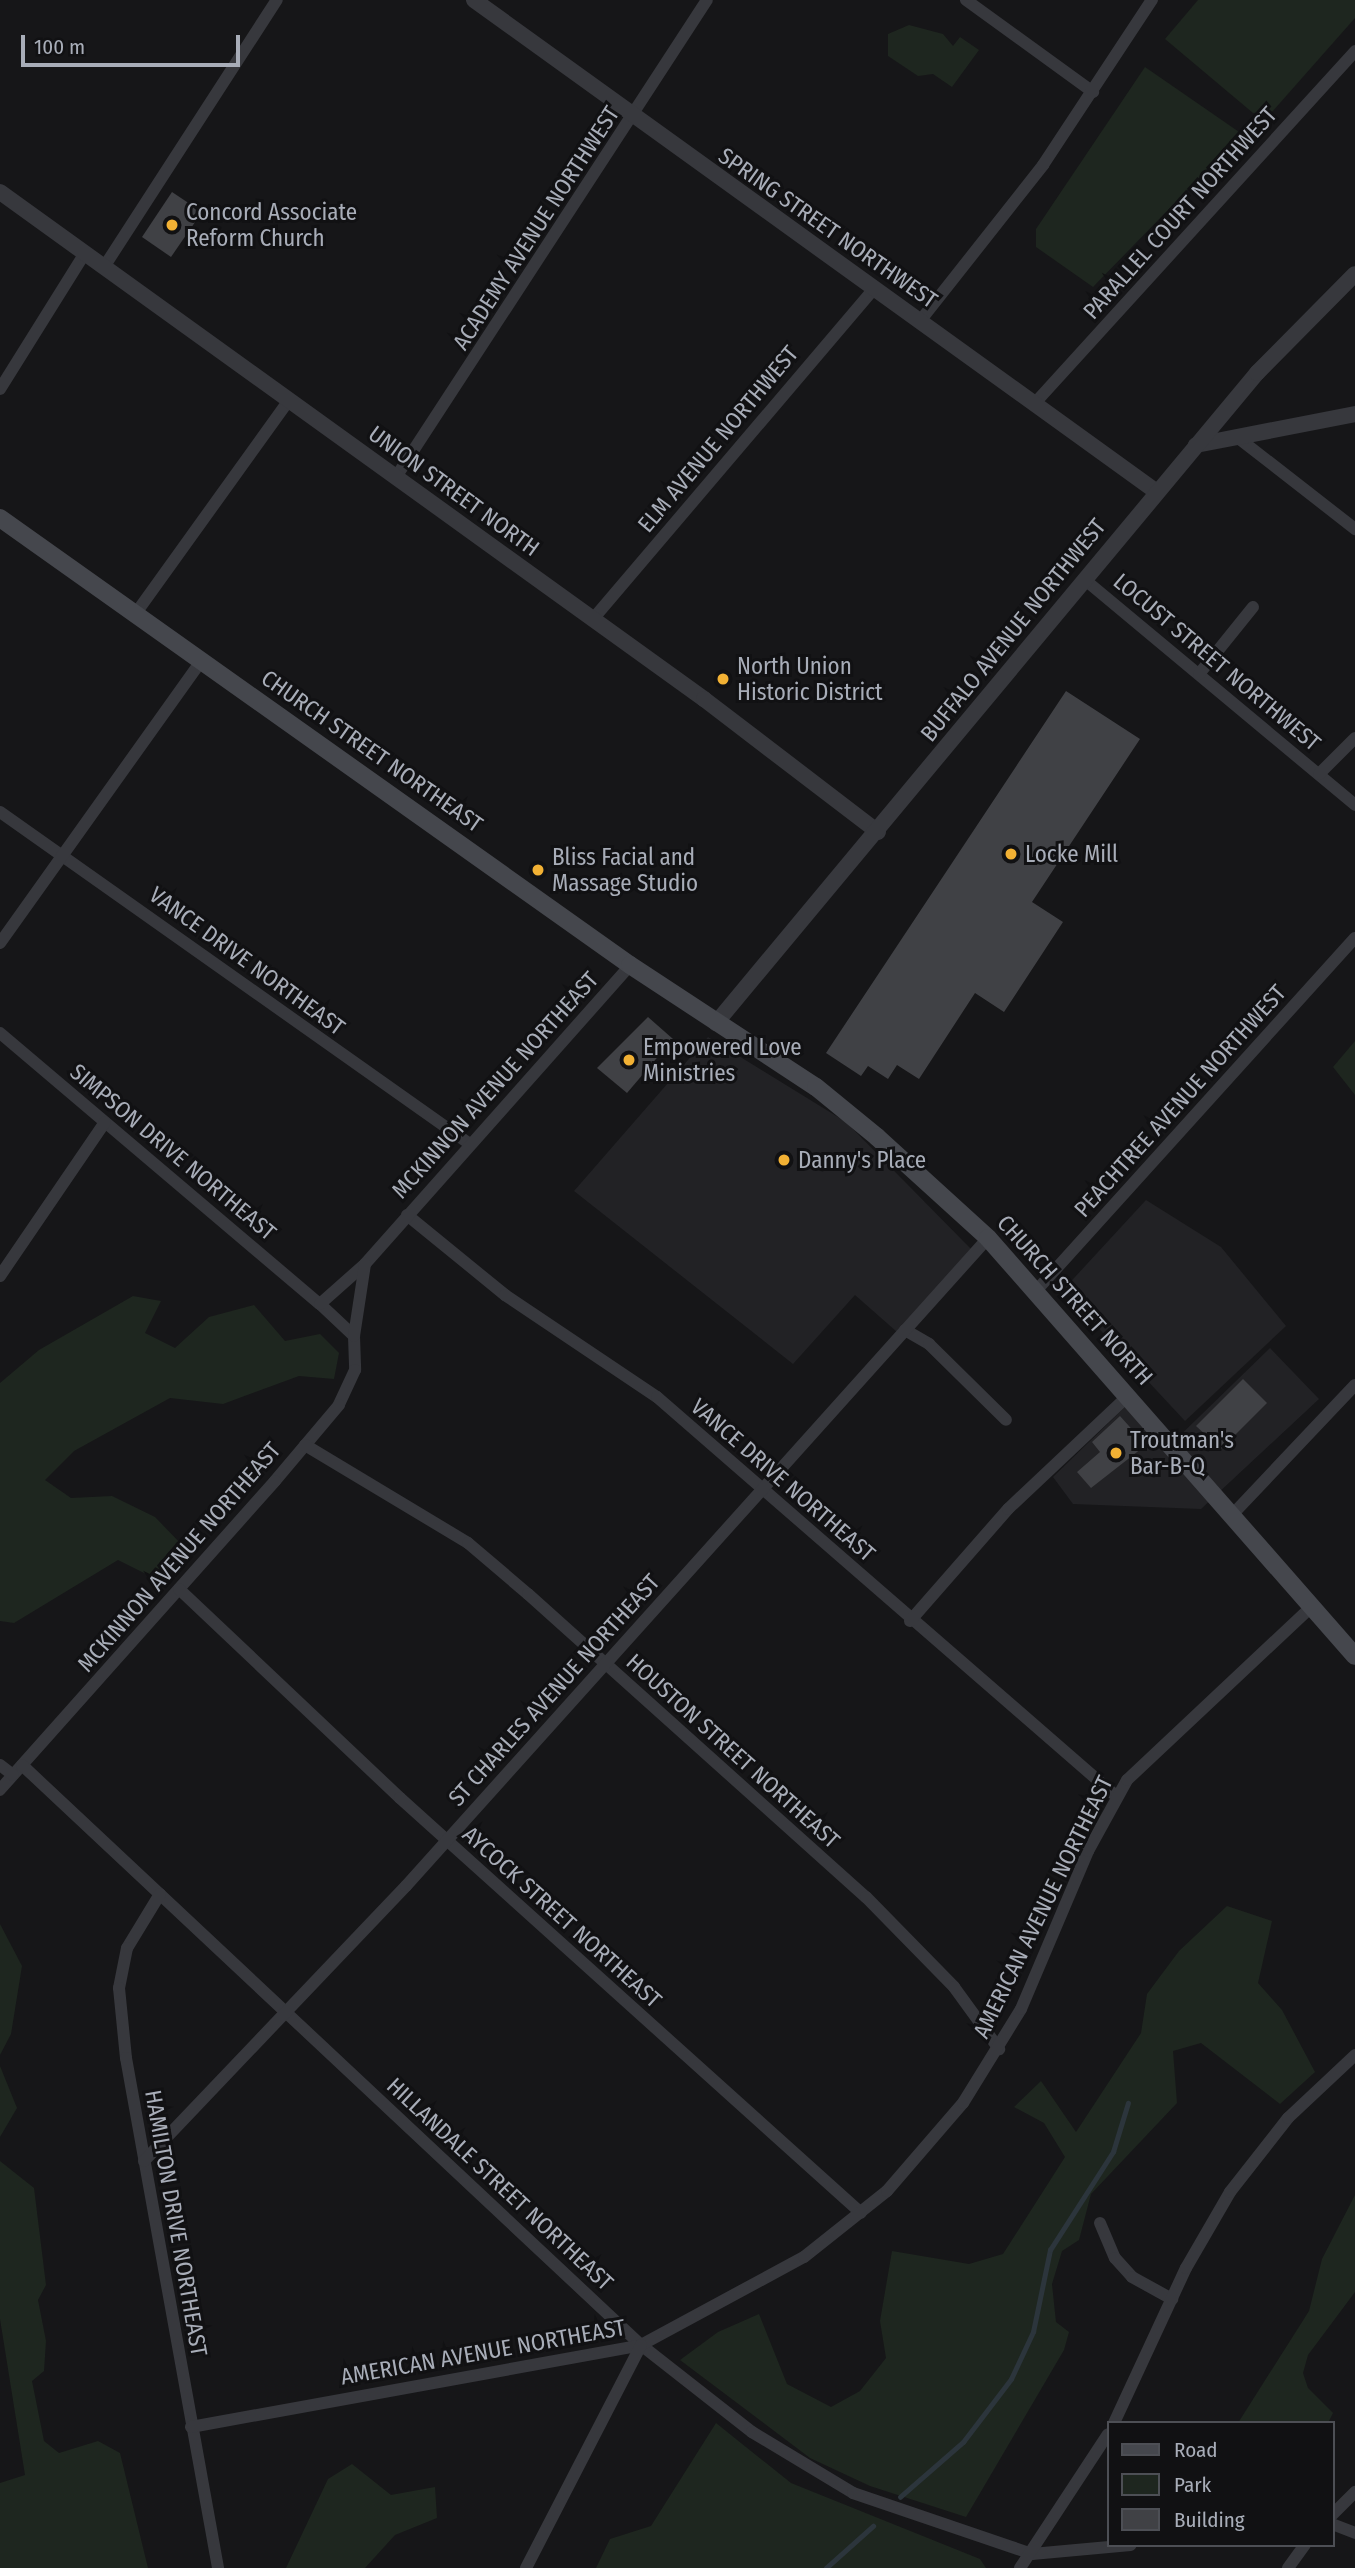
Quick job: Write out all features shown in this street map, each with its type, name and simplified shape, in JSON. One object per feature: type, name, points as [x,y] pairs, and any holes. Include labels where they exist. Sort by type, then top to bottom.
[{"type":"main road","name":"CHURCH STREET NORTHEAST","points":[[0,518],[630,965],[716,1023]]},
{"type":"main road","name":"CHURCH STREET NORTH","points":[[716,1023],[816,1087],[988,1238],[1129,1395],[1355,1656]]},
{"type":"street","points":[[104,267],[277,0]]},
{"type":"street","name":"SPRING STREET NORTHWEST","points":[[474,0],[1157,492]]},
{"type":"street","name":"ACADEMY AVENUE NORTHWEST","points":[[396,477],[636,117],[707,0]]},
{"type":"street","points":[[966,0],[1093,92]]},
{"type":"street","points":[[920,321],[1093,92],[1152,0]]},
{"type":"street","name":"PARALLEL COURT NORTHWEST","points":[[1035,403],[1355,51]]},
{"type":"street","name":"UNION STREET NORTH","points":[[0,192],[593,619],[878,832]]},
{"type":"street","points":[[0,389],[85,253]]},
{"type":"street","name":"BUFFALO AVENUE NORTHWEST","points":[[716,1023],[878,832],[1196,445],[1355,274]]},
{"type":"street","name":"ELM AVENUE NORTHWEST","points":[[593,619],[875,288]]},
{"type":"street","points":[[136,613],[289,400]]},
{"type":"street","points":[[1196,445],[1355,414]]},
{"type":"street","points":[[1237,438],[1355,529]]},
{"type":"street","name":"LOCUST STREET NORTHWEST","points":[[1084,579],[1355,805]]},
{"type":"street","points":[[1199,674],[1254,607]]},
{"type":"street","points":[[0,943],[202,660]]},
{"type":"street","points":[[1319,774],[1355,737]]},
{"type":"street","name":"VANCE DRIVE NORTHEAST","points":[[0,812],[470,1144]]},
{"type":"street","name":"PEACHTREE AVENUE NORTHWEST","points":[[1035,1292],[1355,938]]},
{"type":"street","name":"MCKINNON AVENUE NORTHEAST","points":[[320,1304],[365,1265],[630,965]]},
{"type":"street","name":"SIMPSON DRIVE NORTHEAST","points":[[0,1032],[320,1304]]},
{"type":"street","points":[[0,1276],[105,1122]]},
{"type":"street","name":"VANCE DRIVE NORTHEAST","points":[[407,1215],[505,1295],[619,1367],[910,1621],[1116,1796]]},
{"type":"street","name":"ST CHARLES AVENUE NORTHEAST","points":[[144,2161],[447,1840],[988,1238]]},
{"type":"street","name":"MCKINNON AVENUE NORTHEAST","points":[[0,1790],[305,1445],[351,1384],[365,1265]]},
{"type":"street","points":[[320,1304],[355,1336]]},
{"type":"street","points":[[905,1331],[940,1354],[1006,1420]]},
{"type":"street","points":[[1232,1515],[1355,1385]]},
{"type":"street","points":[[910,1621],[1008,1509],[1129,1395]]},
{"type":"street","name":"HOUSTON STREET NORTHEAST","points":[[305,1445],[468,1543],[866,1897],[954,1987],[999,2049]]},
{"type":"street","name":"AYCOCK STREET NORTHEAST","points":[[179,1589],[447,1840],[860,2213]]},
{"type":"street","name":"AMERICAN AVENUE NORTHEAST","points":[[191,2427],[641,2345],[772,2277],[860,2213],[925,2152],[999,2049],[1116,1796],[1162,1740],[1312,1606]]},
{"type":"street","points":[[0,1765],[13,1775]]},
{"type":"street","name":"HILLANDALE STREET NORTHEAST","points":[[22,1765],[641,2345],[810,2473],[1032,2554],[1109,2547]]},
{"type":"street","name":"HAMILTON DRIVE NORTHEAST","points":[[160,1894],[127,1948],[119,1988],[144,2161],[218,2568]]},
{"type":"street","points":[[1115,2421],[1172,2299],[1230,2192],[1288,2118],[1355,2055]]},
{"type":"street","points":[[1100,2223],[1115,2258],[1132,2277],[1172,2299]]},
{"type":"street","points":[[526,2568],[641,2345]]},
{"type":"street","points":[[1020,2568],[1032,2554],[1106,2437]]},
{"type":"street","points":[[1334,2513],[1355,2493]]},
{"type":"street","points":[[1334,2525],[1355,2533]]},
{"type":"street","points":[[1288,2568],[1304,2547]]},
{"type":"street","points":[[1032,2554],[1034,2568]]},
{"type":"shaded area","points":[[708,1037],[846,1122],[972,1250],[897,1332],[855,1295],[793,1364],[574,1191]]},
{"type":"shaded area","points":[[1146,1200],[1221,1247],[1286,1326],[1185,1421],[1063,1290]]},
{"type":"shaded area","points":[[1270,1348],[1319,1399],[1201,1509],[1073,1504],[1053,1477],[1125,1407],[1165,1450]]},
{"type":"green space","points":[[1198,0],[1355,0],[1355,18],[1272,112],[1253,113],[1165,39]]},
{"type":"green space","points":[[909,25],[943,34],[953,46],[960,37],[979,50],[952,87],[933,74],[918,76],[888,56],[888,34]]},
{"type":"green space","points":[[1145,67],[1242,134],[1093,287],[1036,247],[1036,229]]},
{"type":"green space","points":[[1355,1041],[1355,1095],[1333,1067]]},
{"type":"green space","points":[[133,1296],[161,1301],[145,1333],[175,1348],[209,1317],[254,1305],[285,1341],[320,1334],[339,1353],[334,1379],[299,1376],[223,1404],[170,1398],[74,1451],[45,1480],[71,1498],[112,1496],[155,1517],[185,1548],[164,1583],[118,1560],[14,1623],[0,1621],[0,1383],[39,1350]]},
{"type":"green space","points":[[1227,1906],[1272,1921],[1258,1983],[1282,2010],[1315,2072],[1280,2104],[1201,2043],[1173,2051],[1177,2103],[1091,2194],[1079,2240],[1062,2251],[1052,2284],[1056,2322],[1069,2332],[1064,2350],[966,2517],[870,2486],[810,2458],[680,2360],[718,2332],[759,2314],[787,2384],[831,2407],[860,2391],[886,2358],[880,2321],[892,2251],[969,2264],[1003,2254],[1065,2157],[1044,2123],[1014,2107],[1041,2081],[1076,2132],[1141,2033],[1147,1994],[1179,1951]]},
{"type":"green space","points":[[0,1924],[22,1966],[11,2034],[0,2055]]},
{"type":"green space","points":[[0,2066],[17,2108],[0,2137]]},
{"type":"green space","points":[[0,2161],[34,2188],[46,2285],[38,2300],[46,2341],[44,2371],[32,2381],[44,2441],[59,2453],[98,2441],[120,2453],[148,2568],[0,2568],[0,2483],[25,2475],[0,2319]]},
{"type":"green space","points":[[1355,2195],[1355,2292],[1308,2355],[1303,2373],[1308,2388],[1333,2413],[1329,2421],[1239,2421],[1309,2311],[1322,2259]]},
{"type":"green space","points":[[716,2423],[791,2483],[980,2559],[986,2568],[596,2568],[610,2539],[651,2526]]},
{"type":"green space","points":[[352,2464],[391,2495],[435,2487],[437,2518],[395,2535],[365,2568],[286,2568],[328,2479]]},
{"type":"building","name":"Concord Associate Reform Church","points":[[172,192],[202,212],[171,257],[142,237]]},
{"type":"building","name":"Locke Mill","points":[[1066,691],[1140,739],[1032,902],[1063,922],[1004,1012],[975,993],[919,1079],[897,1065],[888,1079],[868,1066],[861,1076],[826,1053]]},
{"type":"building","name":"Empowered Love Ministries","points":[[648,1017],[673,1039],[627,1093],[597,1068]]},
{"type":"building","points":[[1243,1379],[1267,1403],[1221,1449],[1196,1426]]},
{"type":"building","name":"Troutman's Bar-B-Q","points":[[1120,1416],[1146,1445],[1091,1488],[1077,1472],[1100,1452],[1092,1442]]},
{"type":"waterway","points":[[900,2497],[963,2442],[1011,2379],[1033,2332],[1050,2250],[1113,2152],[1128,2103]]},
{"type":"waterway","points":[[826,2568],[873,2526]]},
{"type":"place","name":"Concord Associate Reform Church","points":[[172,225]]},
{"type":"place","name":"North Union Historic District","points":[[723,679]]},
{"type":"place","name":"Locke Mill","points":[[1011,854]]},
{"type":"place","name":"Bliss Facial and Massage Studio","points":[[538,870]]},
{"type":"place","name":"Empowered Love Ministries","points":[[629,1060]]},
{"type":"place","name":"Danny's Place","points":[[784,1160]]},
{"type":"place","name":"Troutman's Bar-B-Q","points":[[1116,1453]]}]
